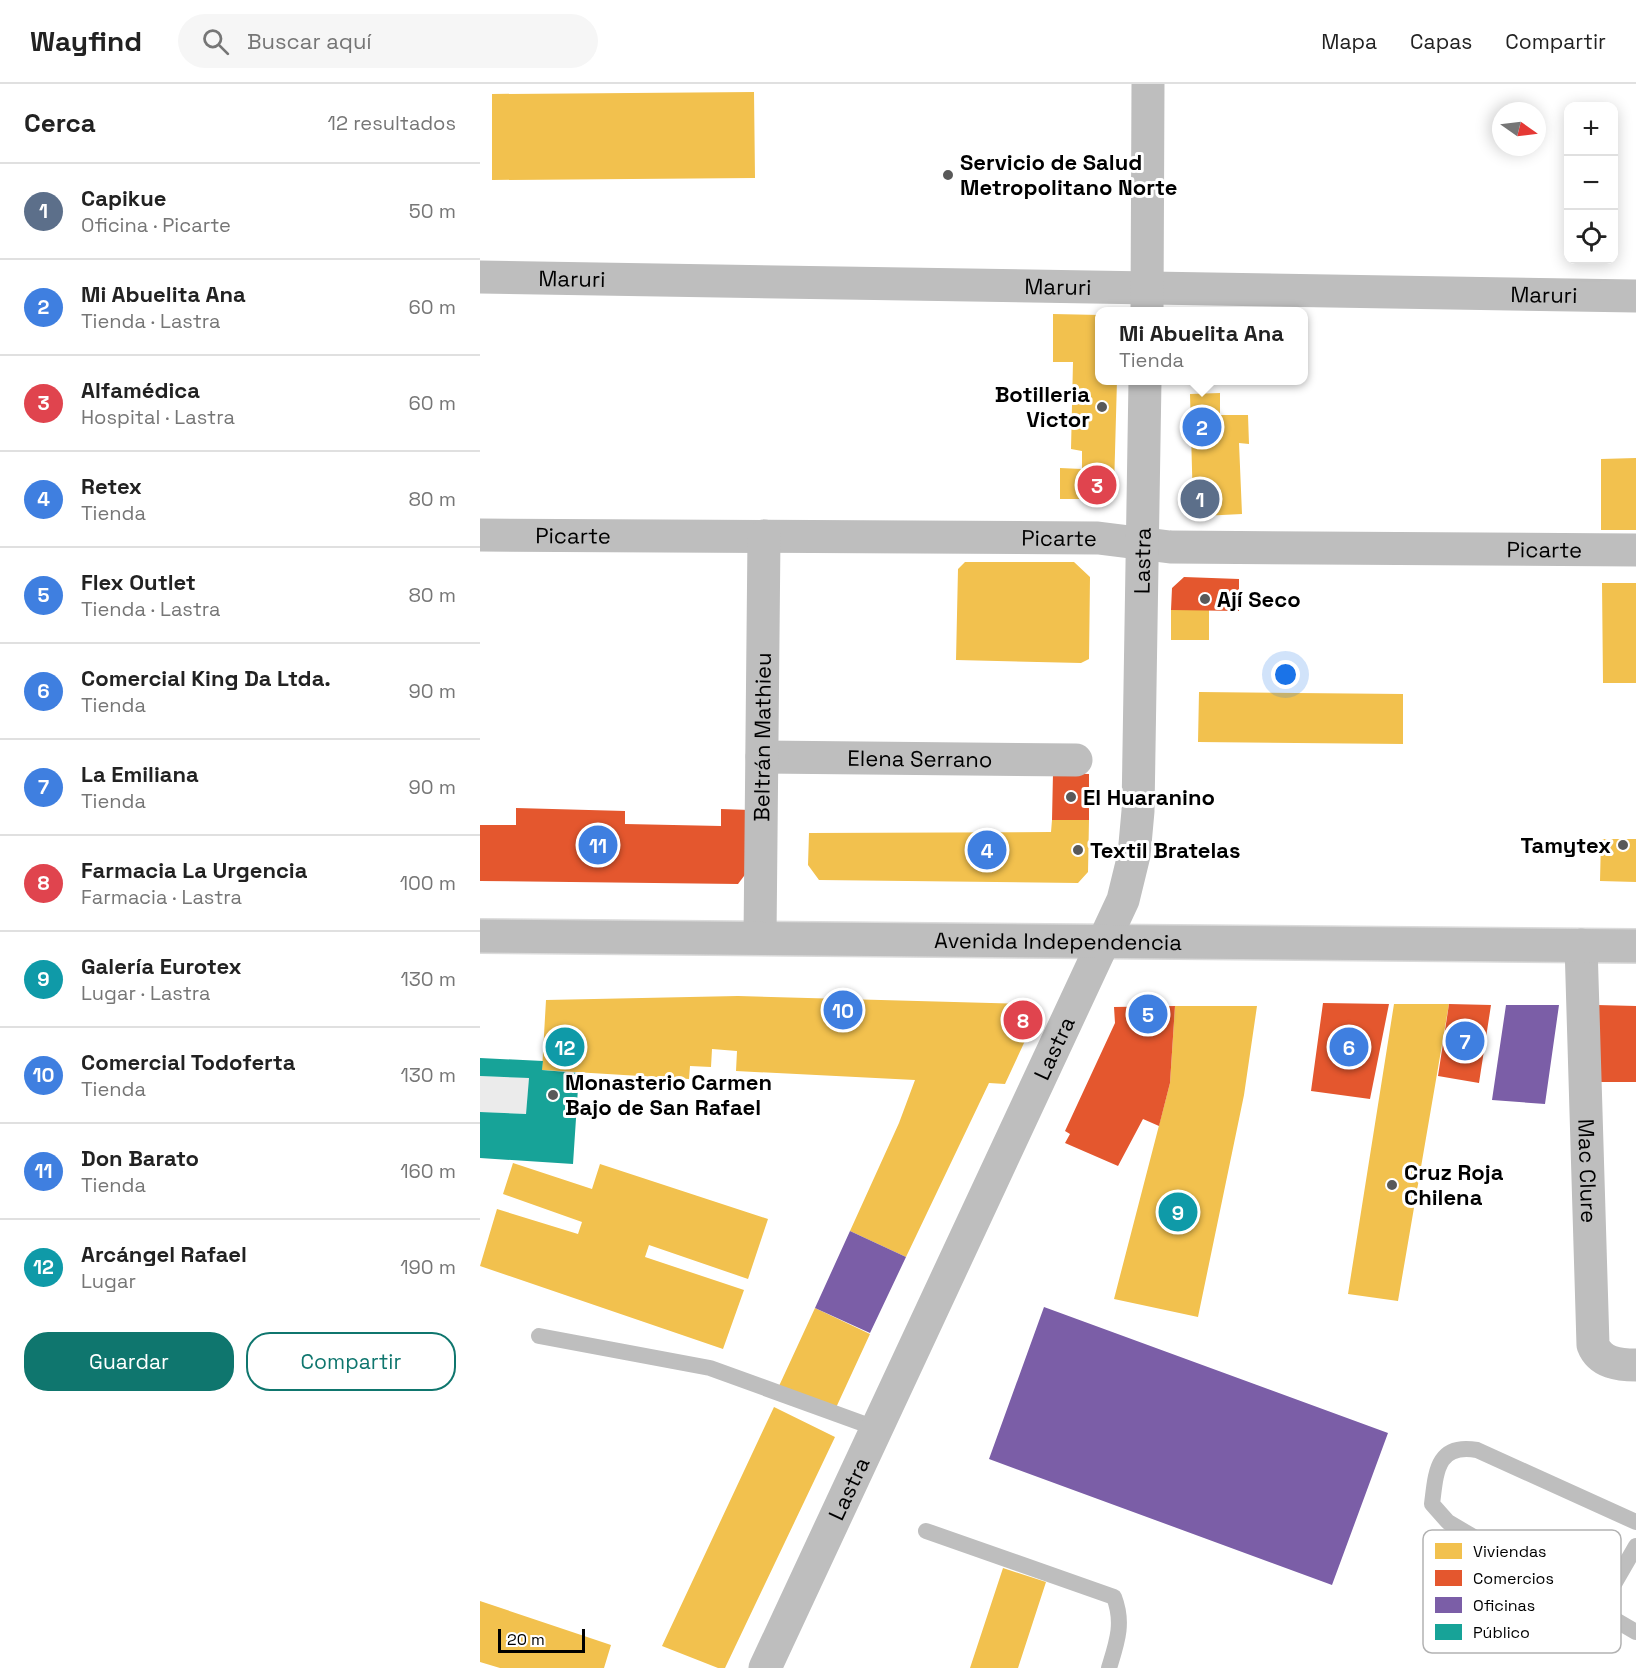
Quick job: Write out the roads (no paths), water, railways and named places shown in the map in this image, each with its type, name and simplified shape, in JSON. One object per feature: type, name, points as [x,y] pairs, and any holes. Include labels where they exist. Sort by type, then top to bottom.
[{"type":"street","points":[[1147,300],[1148,84]]},
{"type":"street","name":"Maruri","points":[[480,277],[1147,300],[1636,296]]},
{"type":"street","name":"Lastra","points":[[765,1668],[1106,941],[1127,888],[1137,832],[1145,385]]},
{"type":"street","name":"Picarte","points":[[480,535],[1098,538],[1170,547],[1636,550]]},
{"type":"street","name":"Beltrán Mathieu","points":[[760,938],[765,537]]},
{"type":"street","name":"Elena Serrano","points":[[762,756],[1076,760]]},
{"type":"street","name":"Avenida Independencia","points":[[480,936],[1636,946]]},
{"type":"street","name":"Mac Clure","points":[[1581,945],[1593,1345],[1596,1352],[1610,1362],[1636,1365]]},
{"type":"lane","points":[[539,1336],[710,1368],[878,1429]]},
{"type":"lane","points":[[1462,1530],[1448,1522],[1432,1504],[1436,1472],[1443,1458],[1461,1448],[1477,1450],[1636,1522]]},
{"type":"lane","points":[[926,1531],[1114,1597],[1120,1612],[1121,1630],[1109,1668]]},
{"type":"lane","points":[[1621,1572],[1636,1546]]},
{"type":"lane","points":[[1621,1623],[1636,1632]]},
{"type":"place","name":"Servicio de Salud Metropolitano Norte","points":[[948,175]]},
{"type":"place","name":"Botilleria Victor","points":[[1102,407]]},
{"type":"place","name":"Mi Abuelita Ana","points":[[1202,427]]},
{"type":"place","name":"Alfamédica","points":[[1097,485]]},
{"type":"place","name":"Capikue","points":[[1200,499]]},
{"type":"place","name":"Ají Seco","points":[[1205,599]]},
{"type":"place","name":"El Huaranino","points":[[1071,797]]},
{"type":"place","name":"Don Barato","points":[[598,845]]},
{"type":"place","name":"Tamytex","points":[[1623,845]]},
{"type":"place","name":"Retex","points":[[987,850]]},
{"type":"place","name":"Textil Bratelas","points":[[1078,850]]},
{"type":"place","name":"Comercial Todoferta","points":[[843,1010]]},
{"type":"place","name":"Flex Outlet","points":[[1148,1014]]},
{"type":"place","name":"Farmacia La Urgencia","points":[[1023,1020]]},
{"type":"place","name":"La Emiliana","points":[[1465,1041]]},
{"type":"place","name":"Arcángel Rafael","points":[[565,1047]]},
{"type":"place","name":"Comercial King Da Ltda.","points":[[1349,1047]]},
{"type":"place","name":"Monasterio Carmen Bajo de San Rafael","points":[[553,1095]]},
{"type":"place","name":"Cruz Roja Chilena","points":[[1392,1185]]},
{"type":"place","name":"Galería Eurotex","points":[[1178,1212]]}]
